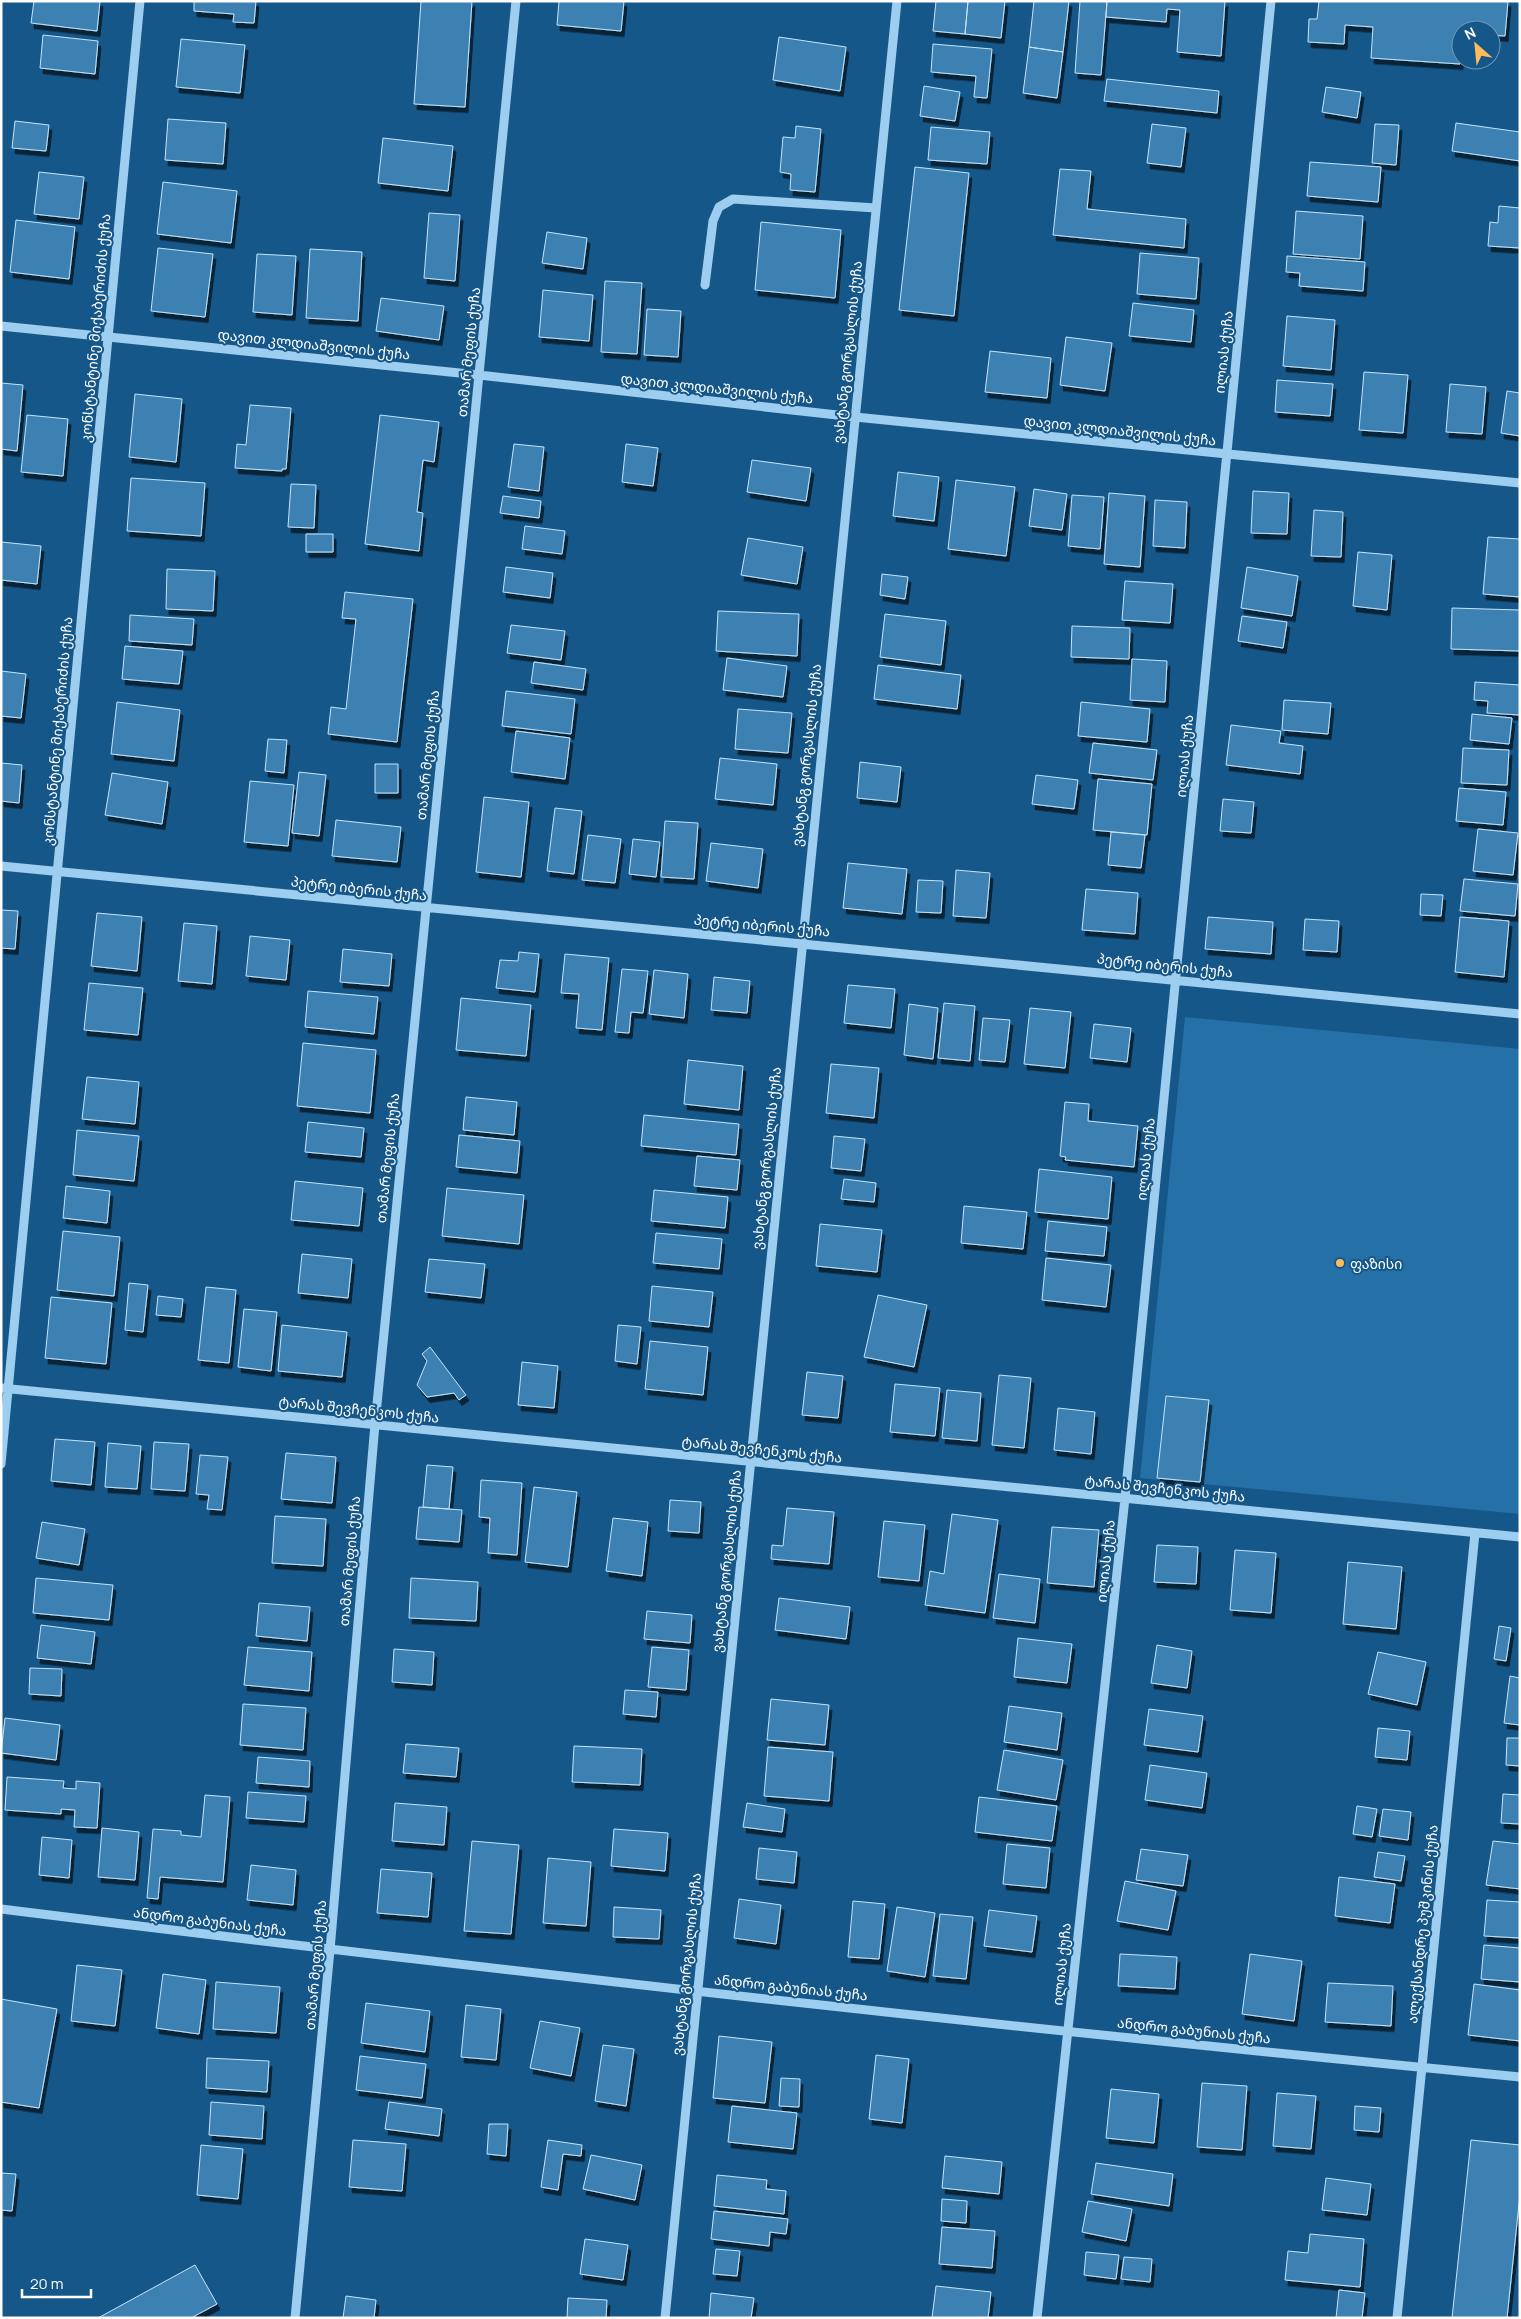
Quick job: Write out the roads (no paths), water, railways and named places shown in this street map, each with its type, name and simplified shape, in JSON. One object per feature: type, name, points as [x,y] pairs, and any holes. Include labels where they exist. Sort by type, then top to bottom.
[{"type":"street","name":"კონსტანტინე მიქაბერიძის ქუჩა","points":[[1,1464],[5,1388],[58,872],[140,1]]},
{"type":"street","name":"თამარ მეფის ქუჩა","points":[[295,2318],[330,1950],[375,1424],[516,1]]},
{"type":"street","name":"ვახტანგ გორგასლის ქუჩა","points":[[666,2318],[801,942],[897,1]]},
{"type":"street","name":"ილიას ქუჩა","points":[[1037,2318],[1125,1498],[1271,1]]},
{"type":"street","points":[[705,285],[712,221],[719,207],[733,199],[876,208]]},
{"type":"street","name":"დავით კლდიაშვილის ქუჩა","points":[[1,326],[479,374],[854,417],[1520,483]]},
{"type":"street","name":"პეტრე იბერის ქუჩა","points":[[1,866],[426,908],[801,942],[1520,1014]]},
{"type":"street","name":"ტარას შევჩენკოს ქუჩა","points":[[5,1388],[1520,1537]]},
{"type":"street","name":"ალექსანდრე პუშკინის ქუჩა","points":[[1398,2318],[1475,1532]]},
{"type":"street","name":"ანდრო გაბუნიას ქუჩა","points":[[1,1909],[330,1950],[1068,2031],[1520,2077]]},
{"type":"place","name":"ფაზისი","points":[[1340,1263]]}]
